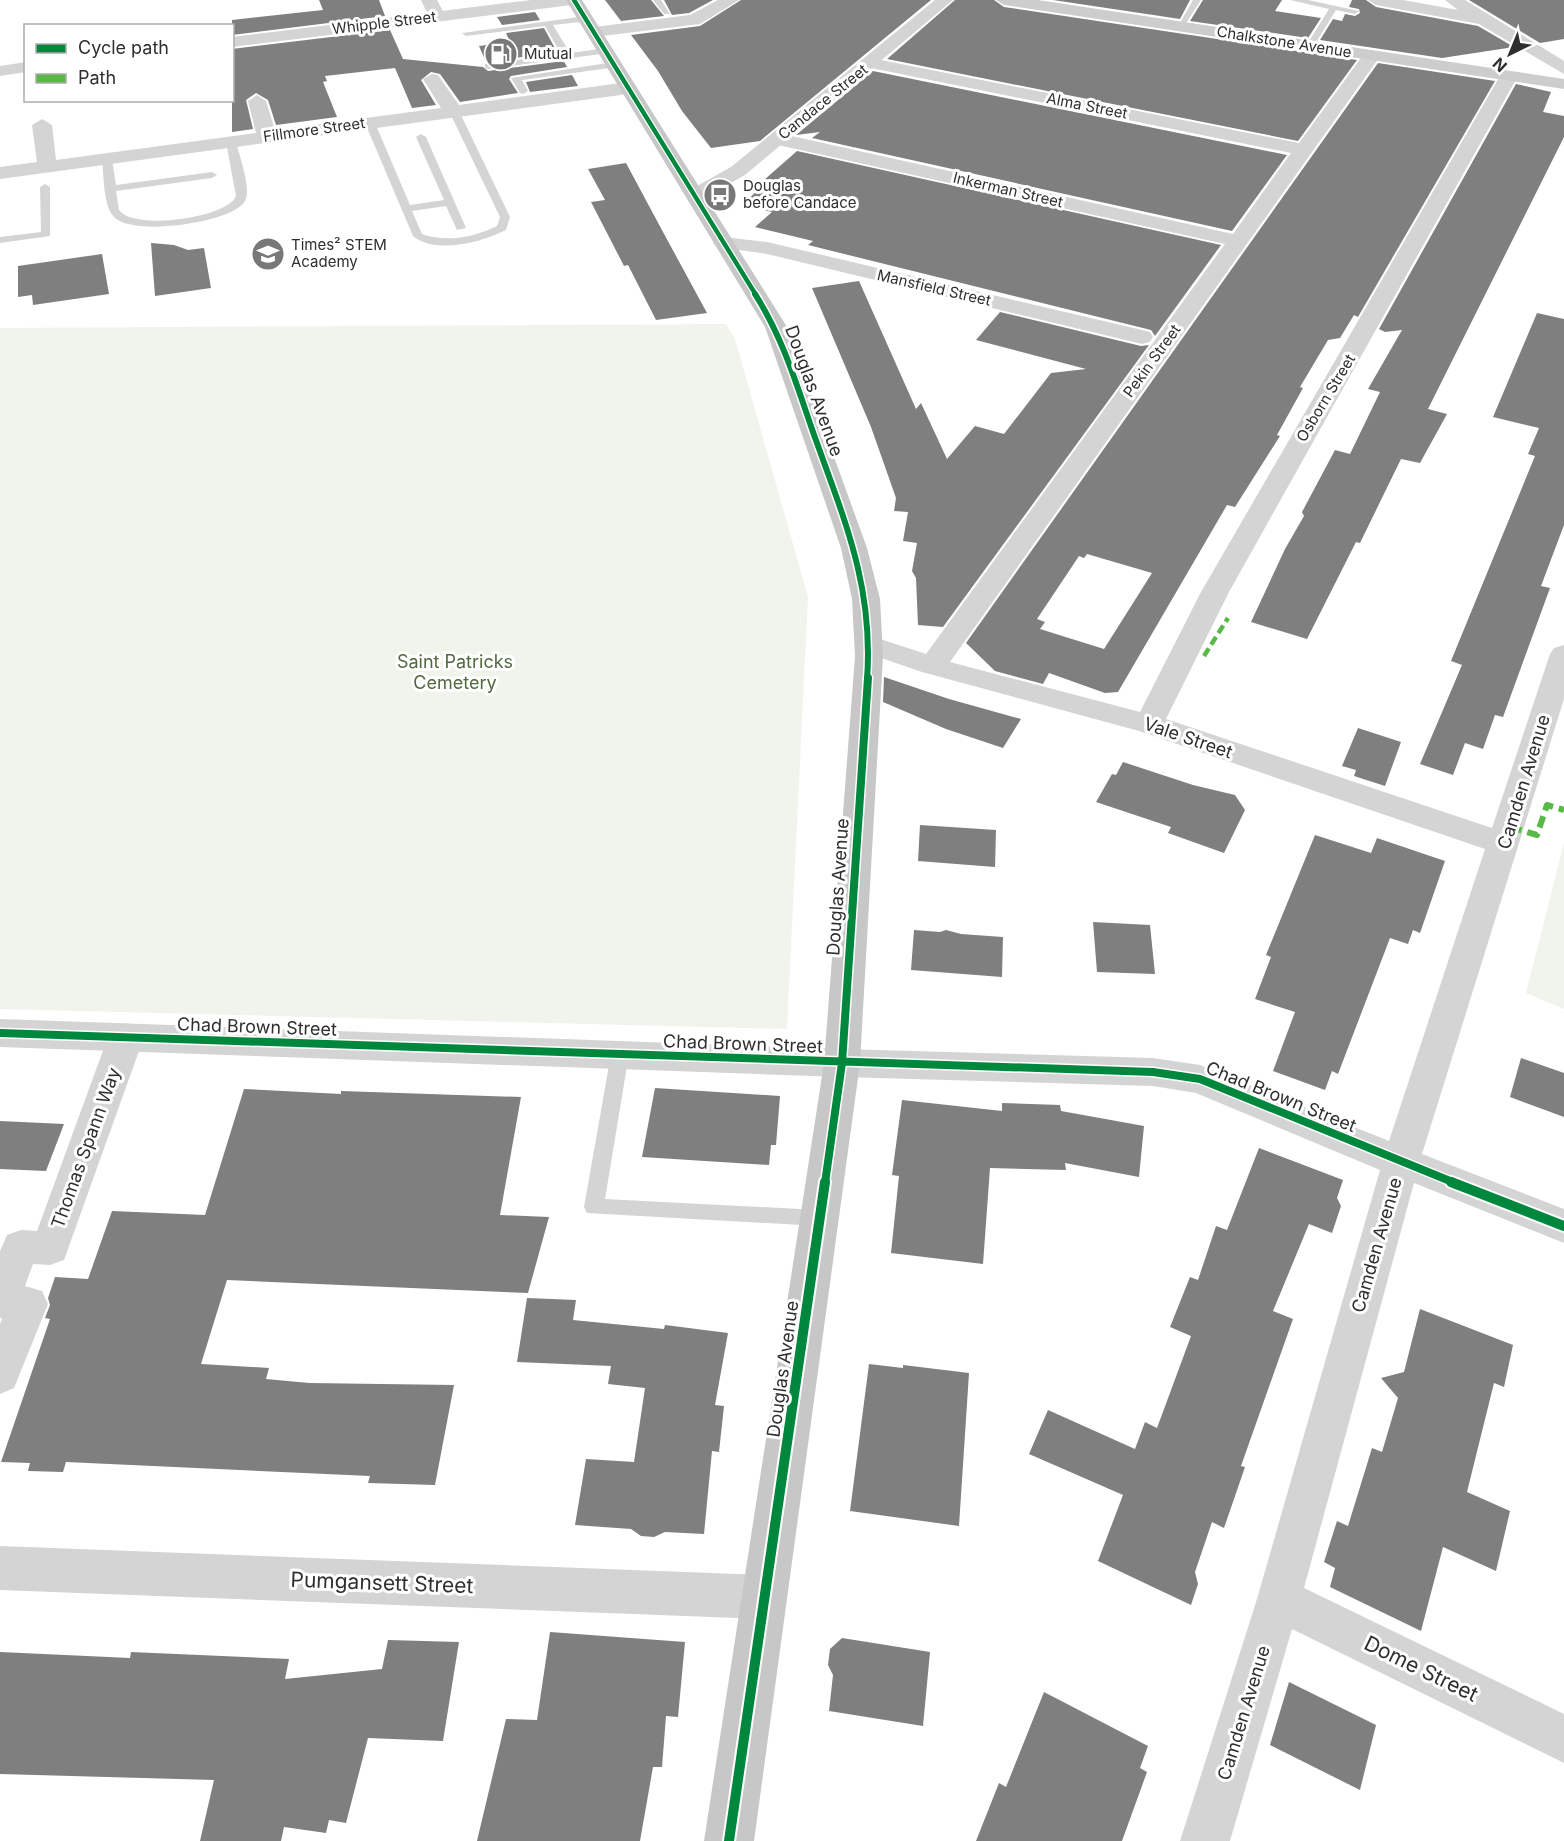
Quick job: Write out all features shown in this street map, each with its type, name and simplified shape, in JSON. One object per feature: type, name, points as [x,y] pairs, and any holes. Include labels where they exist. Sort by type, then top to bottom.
[{"type":"main road","name":"Chalkstone Avenue","points":[[1004,0],[1564,84]]},
{"type":"main road","name":"Douglas Avenue","points":[[596,36],[770,316],[781,339],[854,548],[866,599],[868,644],[842,1064],[729,1841]]},
{"type":"street","points":[[429,0],[437,17]]},
{"type":"street","points":[[596,36],[691,20],[731,0]]},
{"type":"street","name":"Candace Street","points":[[695,195],[732,176],[945,0]]},
{"type":"street","points":[[1376,0],[1487,21]]},
{"type":"street","points":[[1453,0],[1564,69]]},
{"type":"street","name":"Whipple Street","points":[[234,42],[522,6],[596,36]]},
{"type":"street","name":"Fillmore Street","points":[[0,173],[454,111],[596,36]]},
{"type":"street","name":"Pekin Street","points":[[932,666],[1372,55]]},
{"type":"street","name":"Alma Street","points":[[871,63],[1304,150]]},
{"type":"street","points":[[0,70],[24,67]]},
{"type":"street","name":"Osborn Street","points":[[1149,724],[1232,562],[1509,76]]},
{"type":"street","points":[[432,79],[438,93],[454,111]]},
{"type":"street","points":[[257,101],[267,137]]},
{"type":"street","points":[[42,125],[47,167]]},
{"type":"street","name":"Inkerman Street","points":[[778,138],[1238,241]]},
{"type":"street","name":"Mansfield Street","points":[[724,243],[779,251],[1142,337]]},
{"type":"street","name":"Vale Street","points":[[868,644],[932,666],[1149,724],[1505,844]]},
{"type":"street","name":"Camden Avenue","points":[[1205,1841],[1279,1599],[1401,1162],[1505,844],[1564,654]]},
{"type":"street","name":"Chad Brown Street","points":[[0,1033],[620,1054],[842,1064],[1154,1072],[1200,1079],[1564,1226]]},
{"type":"street","name":"Thomas Spann Way","points":[[0,1375],[28,1304],[0,1299],[21,1247],[50,1248],[126,1037]]},
{"type":"street","name":"Pumgansett Street","points":[[0,1568],[765,1597]]},
{"type":"street","name":"Dome Street","points":[[1279,1599],[1564,1739]]},
{"type":"lane","points":[[657,0],[667,12]]},
{"type":"lane","points":[[1180,26],[1197,0]]},
{"type":"lane","points":[[1294,0],[1351,10],[1355,0]]},
{"type":"lane","points":[[522,6],[552,58]]},
{"type":"lane","points":[[1310,46],[1334,7]]},
{"type":"lane","points":[[548,24],[567,56]]},
{"type":"lane","points":[[466,33],[548,24],[596,36]]},
{"type":"lane","points":[[520,27],[538,60]]},
{"type":"lane","points":[[488,66],[567,56],[596,36]]},
{"type":"lane","points":[[523,91],[516,78],[596,36]]},
{"type":"lane","points":[[370,123],[416,233],[431,241],[488,234],[504,224],[505,217],[454,111]]},
{"type":"lane","points":[[421,137],[461,228]]},
{"type":"lane","points":[[106,159],[117,215],[136,224],[156,224],[235,207],[242,196],[231,142]]},
{"type":"lane","points":[[111,189],[212,175]]},
{"type":"lane","points":[[0,240],[46,234],[45,188]]},
{"type":"lane","points":[[405,209],[449,202]]},
{"type":"lane","points":[[620,1054],[594,1207],[820,1218]]},
{"type":"green space","name":"Saint Patricks Cemetery","points":[[726,324],[735,339],[808,597],[787,1029],[0,1009],[0,328]]},
{"type":"green space","points":[[1564,842],[1564,1009],[1526,993]]},
{"type":"building","points":[[319,0],[379,0],[385,16],[234,35],[232,20],[323,10]]},
{"type":"building","points":[[605,0],[651,0],[664,16],[621,21]]},
{"type":"building","points":[[664,0],[713,0],[689,13],[672,15]]},
{"type":"building","points":[[741,0],[931,0],[760,141],[711,148],[682,111],[658,71],[631,35],[700,26]]},
{"type":"building","points":[[955,0],[994,0],[1004,7],[1357,60],[1298,141],[887,59]]},
{"type":"building","points":[[1053,0],[1190,0],[1180,19]]},
{"type":"building","points":[[1203,0],[1282,0],[1275,11],[1321,18],[1308,38],[1190,21]]},
{"type":"building","points":[[1352,0],[1366,0],[1376,7],[1478,26],[1514,47],[1442,58],[1320,40],[1333,19],[1342,21],[1345,14],[1355,16],[1360,13],[1359,9],[1349,7]]},
{"type":"building","points":[[1469,0],[1564,0],[1564,39],[1540,43]]},
{"type":"building","points":[[535,12],[540,20],[502,25],[497,17]]},
{"type":"building","points":[[544,28],[557,52],[486,62],[479,46],[510,42],[506,33]]},
{"type":"building","points":[[390,30],[403,59],[483,67],[488,71],[564,61],[567,67],[511,76],[509,79],[518,93],[460,102],[440,74],[431,72],[421,80],[436,105],[412,108],[395,68],[325,76],[327,81],[323,82],[337,117],[276,125],[268,100],[256,93],[246,100],[253,129],[232,132],[234,49]]},
{"type":"building","points":[[1378,63],[1495,81],[1358,317],[1354,315],[1340,338],[1328,340],[1300,387],[1303,388],[1277,435],[1280,436],[1235,507],[1227,505],[1118,692],[1105,693],[1049,673],[1043,684],[995,671],[966,643]],"holes":[[[1087,554],[1152,573],[1104,649],[1040,629],[1045,622],[1037,619],[1079,556],[1084,558]]]},
{"type":"building","points":[[873,71],[1287,155],[1232,231],[812,138],[820,132],[796,135]]},
{"type":"building","points":[[572,75],[578,86],[530,92],[526,82]]},
{"type":"building","points":[[1516,84],[1551,92],[1543,112],[1564,116],[1564,137],[1428,409],[1447,414],[1420,463],[1401,459],[1360,543],[1356,542],[1307,639],[1251,622],[1285,549],[1304,516],[1302,512],[1335,450],[1350,454],[1380,392],[1368,389],[1402,330],[1385,332],[1379,329]]},
{"type":"building","points":[[797,151],[1221,245],[1155,336],[1151,330],[808,245],[813,241],[755,227],[772,212],[742,205],[760,188],[756,187]]},
{"type":"building","points":[[626,163],[707,313],[656,320],[628,265],[624,266],[591,202],[605,200],[588,169]]},
{"type":"building","points":[[151,243],[174,245],[188,250],[204,248],[211,288],[155,296]]},
{"type":"building","points":[[102,254],[109,294],[33,305],[32,295],[18,297],[18,266]]},
{"type":"building","points":[[859,281],[916,409],[921,403],[947,459],[975,426],[1004,434],[1051,373],[1086,369],[976,340],[1000,312],[1141,346],[1149,345],[943,627],[918,625],[916,578],[912,571],[917,543],[903,541],[908,512],[894,511],[896,498],[871,427],[812,288]]},
{"type":"building","points":[[1537,313],[1564,319],[1564,525],[1541,586],[1550,588],[1503,717],[1495,715],[1483,749],[1465,743],[1453,775],[1420,764],[1462,665],[1451,661],[1535,456],[1528,454],[1539,428],[1493,417]]},
{"type":"building","points":[[884,677],[949,699],[1021,719],[1003,748],[946,729],[883,702]]},
{"type":"building","points":[[1358,728],[1401,742],[1385,786],[1354,776],[1356,770],[1342,766]]},
{"type":"building","points":[[1123,762],[1193,785],[1235,795],[1245,810],[1224,853],[1168,833],[1171,827],[1096,802],[1112,774],[1116,775]]},
{"type":"building","points":[[920,825],[996,830],[995,867],[918,861]]},
{"type":"building","points":[[1315,835],[1371,853],[1377,838],[1445,861],[1420,933],[1413,930],[1408,944],[1390,938],[1338,1074],[1332,1071],[1325,1090],[1273,1071],[1295,1012],[1255,999],[1271,957],[1266,955]]},
{"type":"building","points":[[1093,922],[1150,925],[1155,974],[1097,972]]},
{"type":"building","points":[[914,930],[940,932],[946,930],[961,934],[1003,937],[1002,977],[911,970]]},
{"type":"building","points":[[1521,1058],[1564,1073],[1564,1117],[1510,1097]]},
{"type":"building","points":[[655,1088],[780,1096],[776,1145],[771,1145],[769,1165],[642,1157]]},
{"type":"building","points":[[244,1089],[341,1094],[341,1091],[521,1097],[500,1215],[549,1217],[528,1293],[227,1280],[201,1364],[269,1368],[266,1379],[309,1383],[454,1385],[435,1485],[368,1483],[370,1476],[66,1462],[63,1472],[28,1471],[30,1463],[1,1462],[50,1319],[45,1318],[50,1305],[48,1298],[55,1277],[88,1279],[112,1211],[205,1215]]},
{"type":"building","points":[[902,1100],[1002,1111],[1002,1103],[1060,1105],[1061,1111],[1144,1126],[1139,1177],[1065,1163],[1066,1170],[990,1168],[983,1264],[891,1253],[899,1176],[892,1175]]},
{"type":"building","points":[[0,1121],[64,1124],[46,1171],[0,1169]]},
{"type":"building","points":[[1259,1148],[1343,1180],[1337,1198],[1341,1206],[1332,1233],[1309,1224],[1273,1311],[1293,1319],[1241,1466],[1245,1467],[1224,1528],[1212,1522],[1195,1572],[1198,1584],[1191,1605],[1098,1561],[1123,1495],[1029,1454],[1048,1410],[1135,1449],[1145,1422],[1157,1428],[1191,1336],[1170,1327],[1190,1277],[1198,1280],[1216,1226],[1227,1230]]},
{"type":"building","points":[[527,1298],[576,1300],[573,1320],[664,1329],[665,1325],[728,1333],[715,1405],[724,1406],[719,1452],[712,1451],[704,1534],[665,1532],[654,1537],[641,1536],[631,1529],[575,1525],[586,1459],[634,1462],[645,1388],[608,1384],[611,1366],[517,1362]]},
{"type":"building","points":[[1420,1309],[1513,1345],[1504,1387],[1494,1383],[1467,1492],[1510,1511],[1496,1571],[1443,1547],[1421,1631],[1330,1587],[1335,1568],[1324,1562],[1337,1521],[1348,1526],[1372,1448],[1382,1452],[1398,1398],[1381,1378],[1404,1372]]},
{"type":"building","points":[[869,1364],[903,1368],[903,1365],[969,1373],[959,1526],[850,1511]]},
{"type":"building","points":[[550,1632],[685,1642],[678,1717],[666,1716],[662,1767],[653,1767],[640,1841],[477,1841],[506,1719],[537,1720]]},
{"type":"building","points":[[842,1638],[930,1652],[923,1726],[829,1711],[833,1675],[828,1665],[830,1649]]},
{"type":"building","points":[[388,1640],[459,1642],[443,1741],[368,1738],[346,1823],[329,1820],[326,1833],[284,1827],[281,1841],[200,1841],[214,1780],[0,1774],[0,1652],[130,1658],[131,1652],[289,1659],[285,1679],[382,1669]]},
{"type":"building","points":[[1289,1682],[1376,1725],[1360,1790],[1270,1745]]},
{"type":"building","points":[[1044,1692],[1148,1746],[1140,1768],[1147,1772],[1122,1841],[976,1841],[999,1783],[1006,1787]]},
{"type":"marked path","points":[[1204,656],[1228,618]]},
{"type":"marked path","points":[[1510,827],[1537,835],[1547,805],[1564,810]]},
{"type":"cycle path","points":[[574,0],[776,327],[854,548],[866,599],[869,656],[842,1063],[729,1841]]},
{"type":"cycle path","points":[[0,1033],[1153,1072],[1200,1079],[1564,1226]]},
{"type":"place","name":"Mutual","points":[[501,54]]},
{"type":"place","name":"Douglas before Candace","points":[[720,195]]},
{"type":"place","name":"Times² STEM Academy","points":[[268,254]]}]
